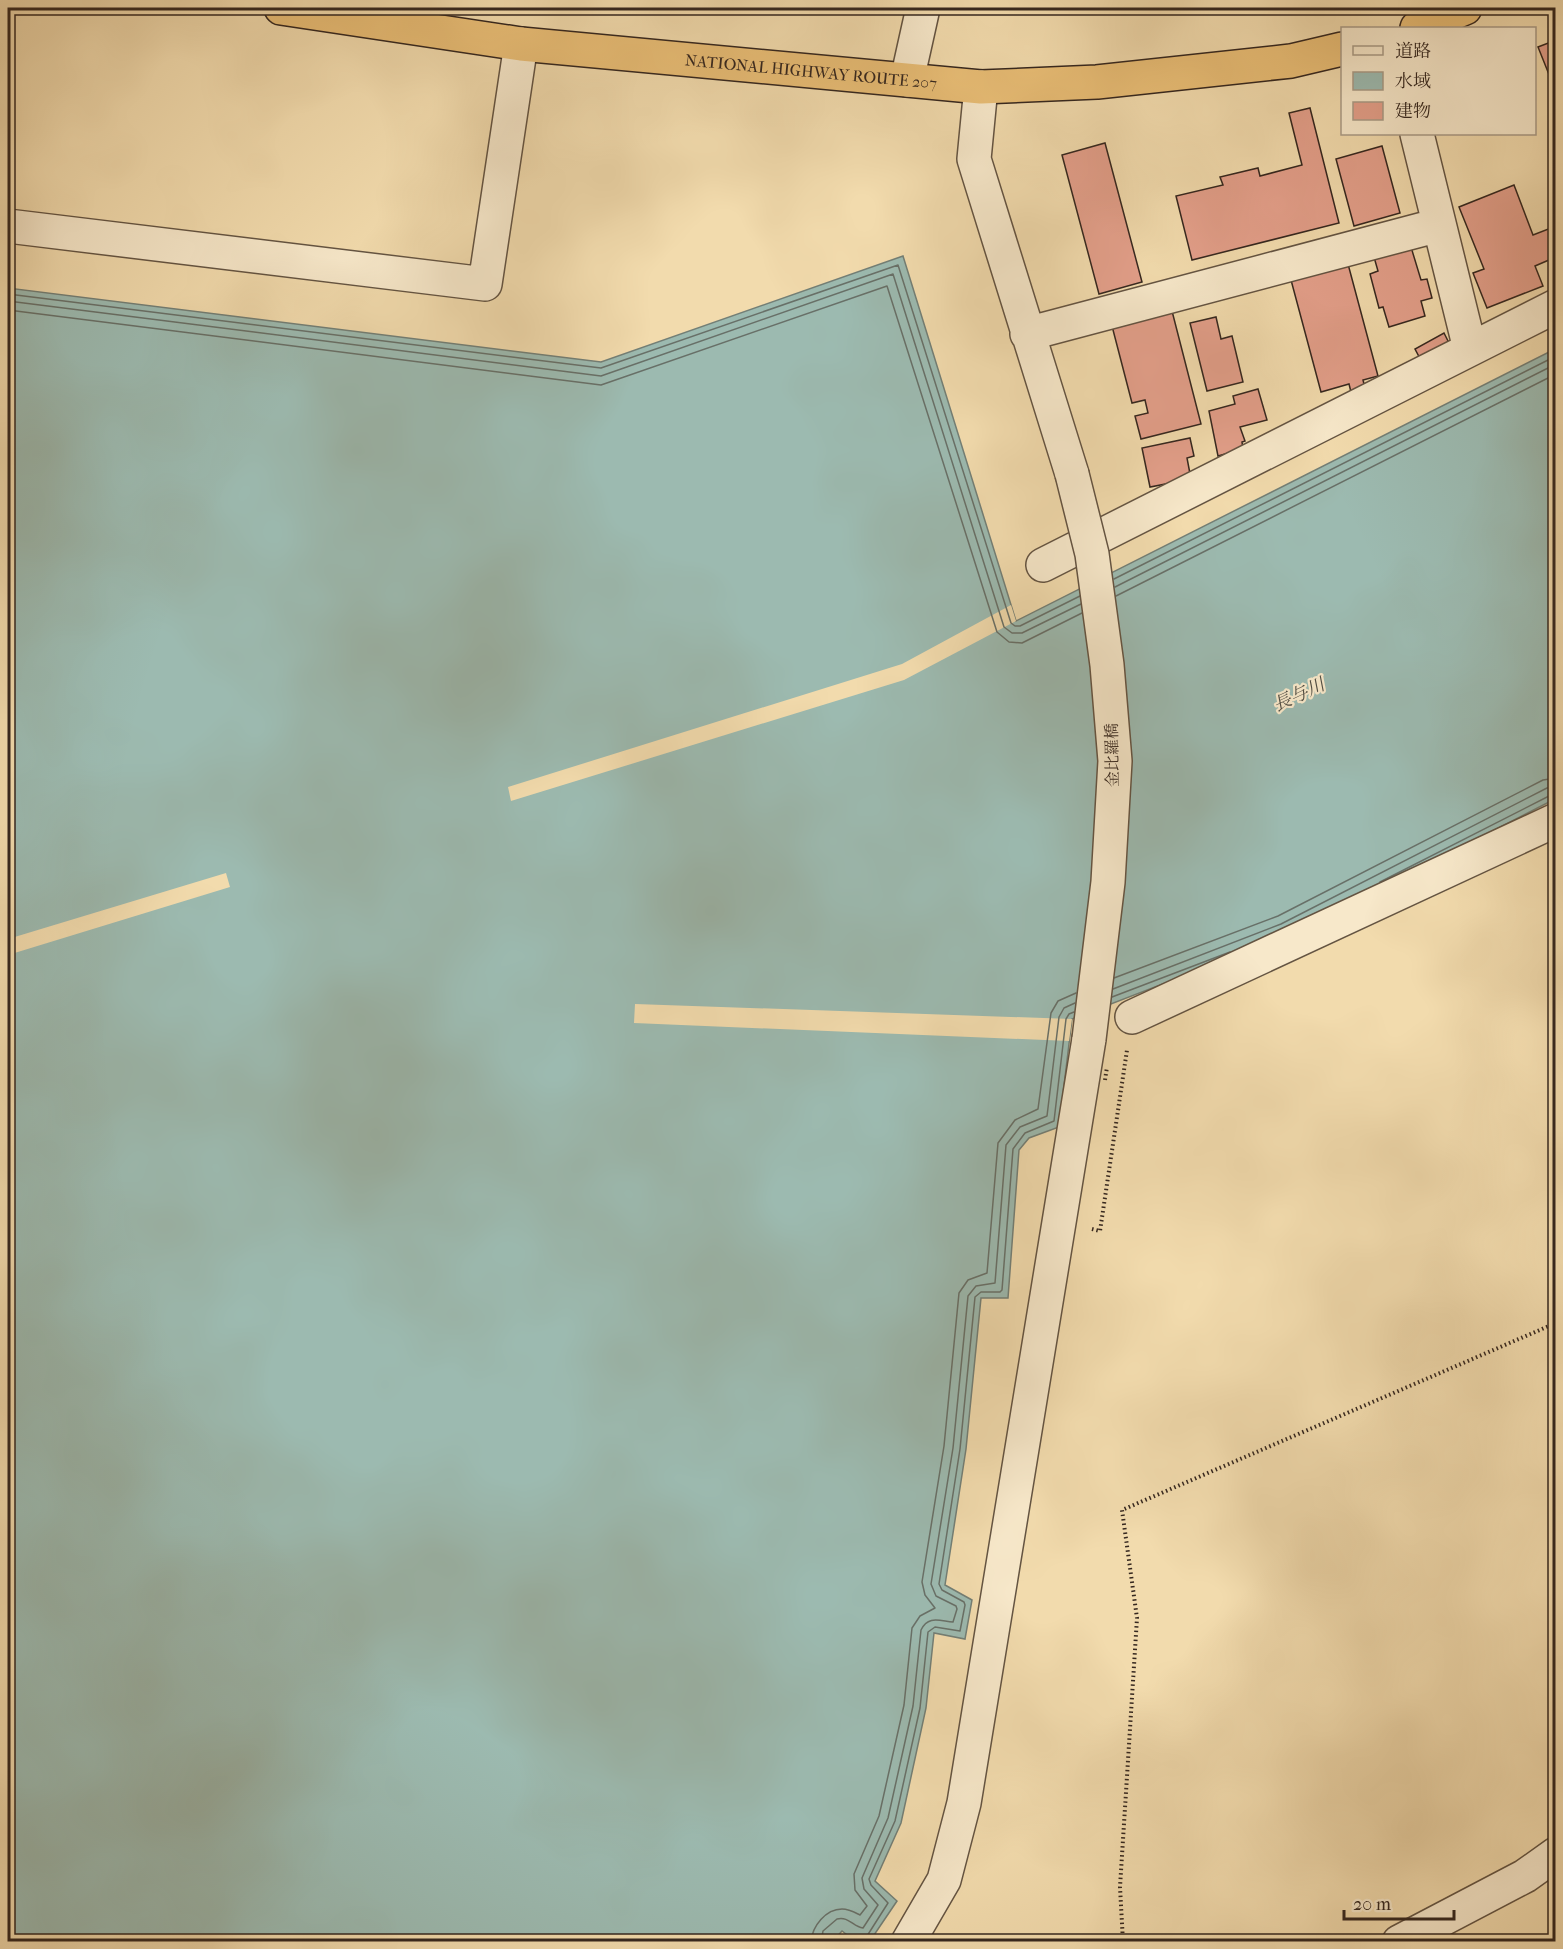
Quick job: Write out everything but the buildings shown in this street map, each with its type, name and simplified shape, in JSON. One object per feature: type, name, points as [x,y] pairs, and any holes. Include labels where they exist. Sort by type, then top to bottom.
[{"type":"highway","name":"NATIONAL HIGHWAY ROUTE 207","points":[[281,8],[521,44],[981,87],[1097,82],[1291,61],[1341,49]]},
{"type":"highway","points":[[1420,27],[1465,8]]},
{"type":"street","points":[[907,80],[923,8]]},
{"type":"street","points":[[1414,8],[1418,27]]},
{"type":"street","points":[[8,226],[485,284],[521,44]]},
{"type":"street","name":"金比羅橋","points":[[914,1938],[944,1880],[964,1803],[1089,1039],[1108,882],[1116,761],[1107,665],[1092,554],[1071,474],[974,159],[981,87]]},
{"type":"street","points":[[1417,135],[1470,348]]},
{"type":"street","points":[[1027,334],[1439,225]]},
{"type":"street","points":[[1044,566],[1556,306]]},
{"type":"street","points":[[1132,1017],[1556,820]]},
{"type":"street","points":[[1399,1941],[1525,1876],[1556,1854]]},
{"type":"path","points":[[1083,1227],[1100,1231],[1132,1017]]},
{"type":"path","points":[[1123,1941],[1120,1887],[1137,1618],[1122,1510],[1556,1323]]},
{"type":"water","name":"長与川","points":[[903,256],[1016,621],[1555,349],[1555,799],[1287,936],[1072,1019],[1059,1127],[1029,1138],[1019,1150],[1008,1298],[981,1298],[966,1449],[945,1585],[972,1600],[965,1639],[934,1633],[926,1708],[901,1823],[875,1881],[897,1901],[870,1941],[855,1941],[842,1931],[832,1942],[8,1942],[8,288],[601,362]]},
{"type":"pier","points":[[1011,605],[1016,621],[904,680],[511,801],[508,787],[902,664]]},
{"type":"pier","points":[[226,873],[230,887],[8,955],[8,939]]},
{"type":"pier","points":[[635,1004],[1072,1019],[1069,1041],[634,1023]]}]
